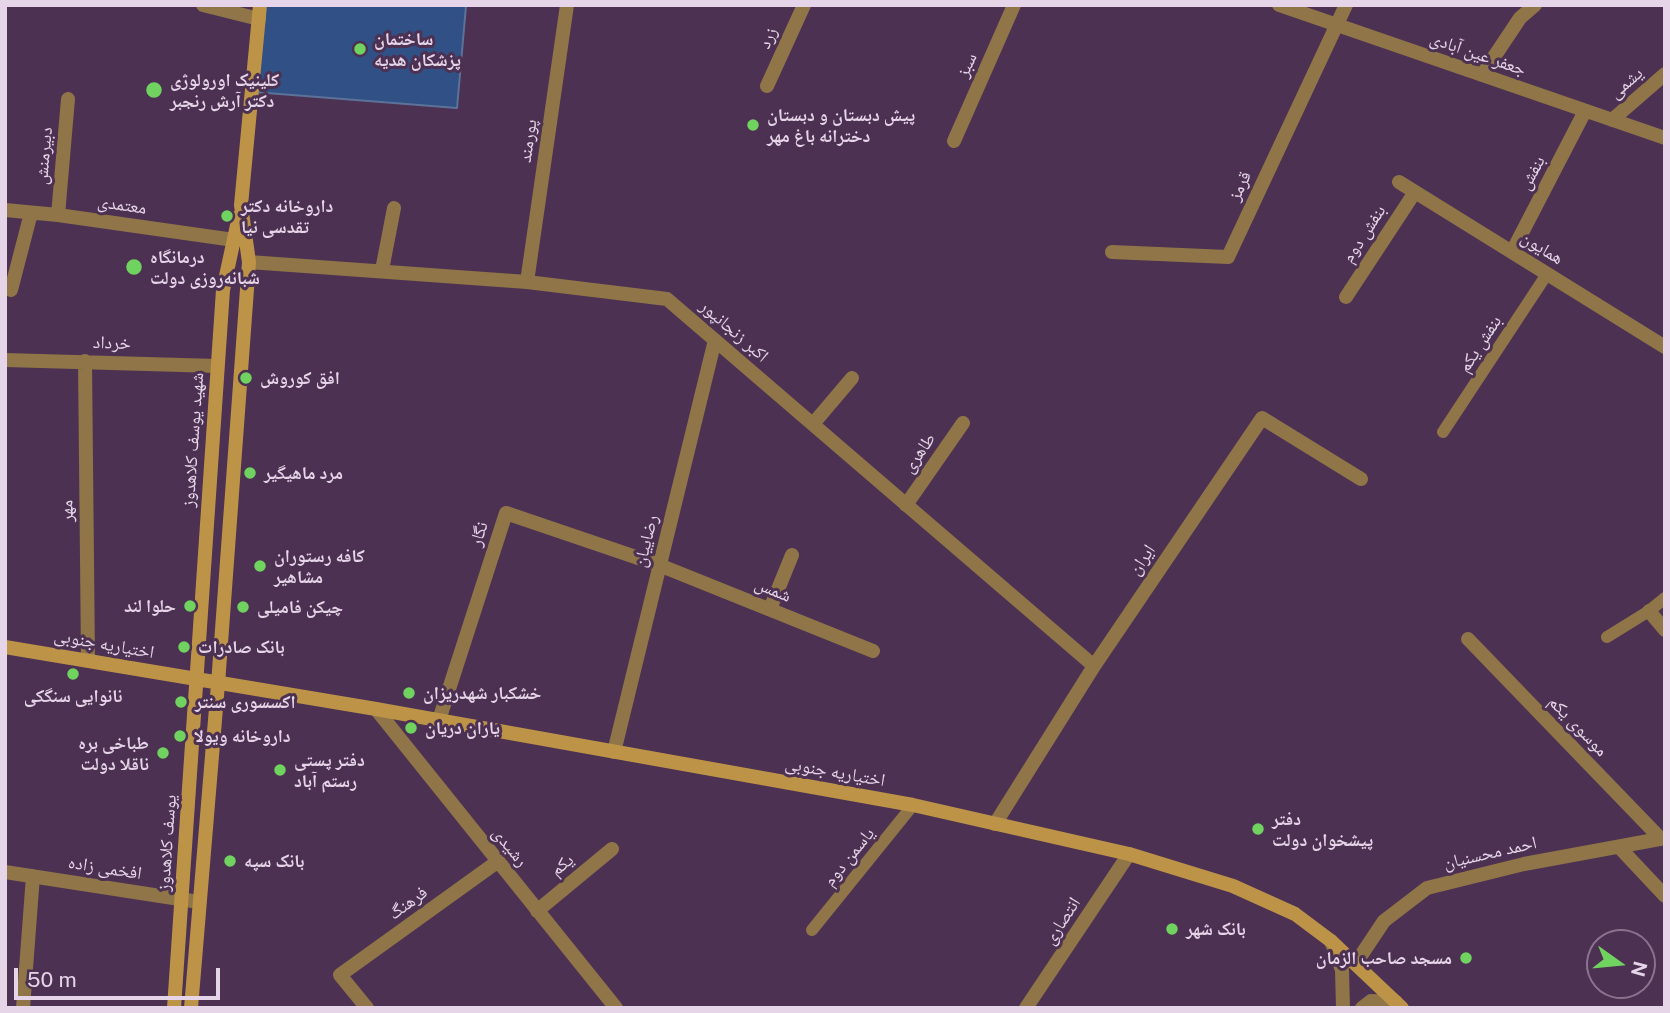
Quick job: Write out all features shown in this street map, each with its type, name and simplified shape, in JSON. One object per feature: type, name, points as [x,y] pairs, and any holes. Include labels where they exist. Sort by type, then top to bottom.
[{"type":"main road","points":[[219,684],[249,262],[241,205],[259,12]]},
{"type":"main road","name":"شهید یوسف کلاهدوز","points":[[196,680],[223,290],[241,205]]},
{"type":"main road","name":"اختیاریه جنوبی","points":[[5,647],[376,709],[913,805],[1129,854],[1233,886],[1295,914],[1331,941],[1399,1005]]},
{"type":"main road","name":"یوسف کلاهدوز","points":[[174,1008],[196,680]]},
{"type":"main road","name":"یوسف کلاهدوز","points":[[191,1008],[219,684]]},
{"type":"street","points":[[203,5],[259,12]]},
{"type":"street","name":"پورمند","points":[[527,282],[567,5]]},
{"type":"street","name":"زرد","points":[[767,86],[804,5]]},
{"type":"street","name":"سبز","points":[[954,141],[1014,5]]},
{"type":"street","name":"جعفر عین آبادی","points":[[1279,5],[1665,138]]},
{"type":"street","points":[[1336,25],[1346,5]]},
{"type":"street","points":[[1482,75],[1520,18],[1535,5]]},
{"type":"street","name":"قرمز","points":[[1112,251],[1228,257],[1336,25]]},
{"type":"street","name":"یشمی","points":[[1612,120],[1665,74]]},
{"type":"street","name":"دبیرمنش","points":[[58,215],[68,99]]},
{"type":"street","name":"بنفش","points":[[1512,252],[1586,111]]},
{"type":"street","name":"همایون","points":[[1399,182],[1665,348]]},
{"type":"street","name":"بنفش دوم","points":[[1346,297],[1415,192]]},
{"type":"street","points":[[383,270],[394,208]]},
{"type":"street","name":"معتمدی","points":[[5,210],[234,240]]},
{"type":"street","points":[[11,290],[31,213]]},
{"type":"street","name":"اکبر زنجانپور","points":[[249,262],[527,282],[667,299],[1094,666]]},
{"type":"street","name":"رضاییان","points":[[614,752],[715,340]]},
{"type":"street","name":"خرداد","points":[[5,360],[217,366]]},
{"type":"street","name":"مهر","points":[[85,361],[88,660]]},
{"type":"street","points":[[813,424],[852,378]]},
{"type":"street","name":"ایران","points":[[995,824],[1094,666],[1262,418],[1361,479]]},
{"type":"street","name":"طاهری","points":[[906,505],[963,423]]},
{"type":"street","name":"نگار","points":[[439,720],[506,513],[659,565]]},
{"type":"street","points":[[770,610],[792,555]]},
{"type":"street","name":"شمس","points":[[659,565],[873,651]]},
{"type":"street","points":[[1649,611],[1665,630]]},
{"type":"street","name":"موسوی یکم","points":[[1468,639],[1663,839]]},
{"type":"street","name":"رشیدی","points":[[376,709],[616,1008]]},
{"type":"street","name":"احمد محسنیان","points":[[1356,963],[1384,921],[1427,888],[1524,864],[1663,839]]},
{"type":"street","points":[[1619,848],[1665,896]]},
{"type":"street","name":"یکم","points":[[537,911],[612,849]]},
{"type":"street","name":"انتصاری","points":[[1026,1008],[1129,854]]},
{"type":"street","name":"فرهنگ","points":[[368,1008],[340,975],[497,862]]},
{"type":"street","name":"افخمی زاده","points":[[5,872],[199,902]]},
{"type":"street","points":[[23,1008],[33,876]]},
{"type":"street","points":[[1331,941],[1342,970],[1343,1008]]},
{"type":"street","points":[[1362,1008],[1371,1001],[1399,1005]]},
{"type":"lane","name":"بنفش یکم","points":[[1443,432],[1547,274]]},
{"type":"lane","points":[[1607,637],[1665,598]]},
{"type":"lane","name":"یاسمن دوم","points":[[812,930],[913,805]]},
{"type":"building","name":"ساختمان پزشکان هدیه","points":[[261,5],[466,6],[457,108],[254,92]]},
{"type":"place","name":"ساختمان پزشکان هدیه","points":[[360,49]]},
{"type":"place","name":"کلینیک اورولوژی دکتر آرش رنجبر","points":[[154,90]]},
{"type":"place","name":"پیش دبستان و دبستان دخترانه باغ مهر","points":[[753,125]]},
{"type":"place","name":"داروخانه دکتر تقدسی نیا","points":[[227,216]]},
{"type":"place","name":"درمانگاه شبانه‌روزی دولت","points":[[134,267]]},
{"type":"place","name":"افق کوروش","points":[[246,378]]},
{"type":"place","name":"مرد ماهیگیر","points":[[250,473]]},
{"type":"place","name":"کافه رستوران مشاهیر","points":[[260,566]]},
{"type":"place","name":"حلوا لند","points":[[190,606]]},
{"type":"place","name":"چیکن فامیلی","points":[[243,607]]},
{"type":"place","name":"بانک صادرات","points":[[184,647]]},
{"type":"place","name":"نانوایی سنگکی","points":[[73,674]]},
{"type":"place","name":"خشکبار شهدریزان","points":[[409,693]]},
{"type":"place","name":"اکسسوری سنتر","points":[[181,702]]},
{"type":"place","name":"یاران دریان","points":[[411,728]]},
{"type":"place","name":"داروخانه ویولا","points":[[180,736]]},
{"type":"place","name":"طباخی بره ناقلا دولت","points":[[163,753]]},
{"type":"place","name":"دفتر پستی رستم آباد","points":[[280,770]]},
{"type":"place","name":"دفتر پیشخوان دولت","points":[[1258,829]]},
{"type":"place","name":"بانک سپه","points":[[230,861]]},
{"type":"place","name":"بانک شهر","points":[[1172,929]]},
{"type":"place","name":"مسجد صاحب الزمان","points":[[1466,958]]}]
